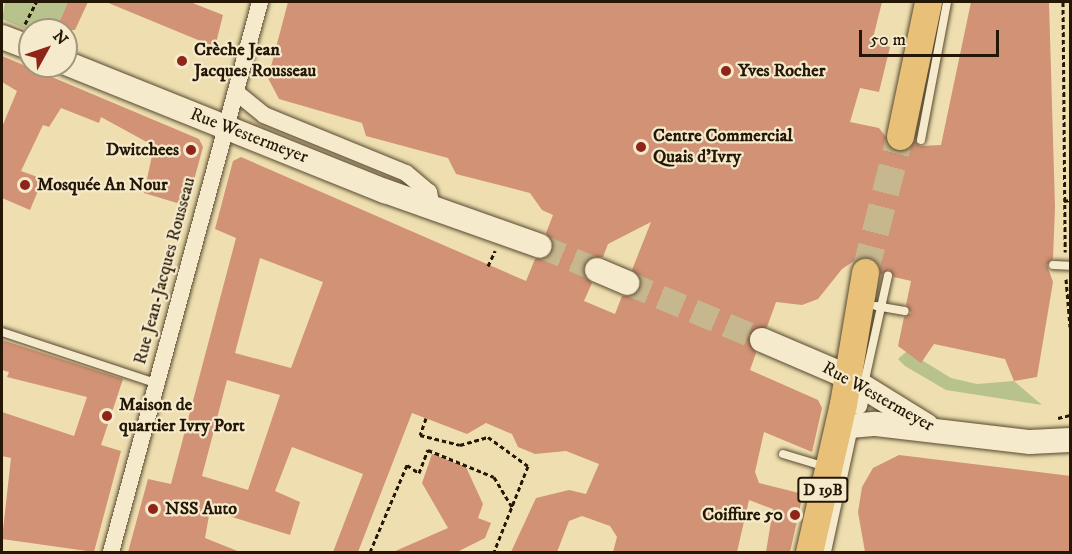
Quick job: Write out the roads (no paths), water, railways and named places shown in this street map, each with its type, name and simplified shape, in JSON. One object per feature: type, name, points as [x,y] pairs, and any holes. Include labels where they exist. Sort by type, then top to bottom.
[{"type":"main road","points":[[910,138],[928,2]]},
{"type":"main road","points":[[2,37],[18,43]]},
{"type":"main road","name":"Rue Westermeyer","points":[[78,68],[224,128],[432,208],[540,246]]},
{"type":"main road","points":[[597,270],[627,283]]},
{"type":"main road","name":"D 19B","points":[[808,552],[828,468],[852,405],[869,306],[877,274]]},
{"type":"main road","name":"Rue Westermeyer","points":[[762,340],[852,405],[934,431],[1030,442],[1071,440]]},
{"type":"main road","points":[[852,405],[934,431]]},
{"type":"street","name":"Rue Jean-Jacques Rousseau","points":[[111,552],[224,128],[237,93],[260,2]]},
{"type":"street","name":"Rue Westermeyer","points":[[237,93],[264,115],[406,173],[429,192],[432,208]]},
{"type":"lane","points":[[910,138],[947,2]]},
{"type":"lane","points":[[1053,265],[1071,266]]},
{"type":"lane","points":[[869,306],[905,311]]},
{"type":"lane","points":[[2,332],[156,383]]},
{"type":"lane","name":"D 19B","points":[[827,552],[852,405]]},
{"type":"lane","points":[[783,454],[828,468]]},
{"type":"tunnel","points":[[865,272],[900,136]]},
{"type":"tunnel","points":[[540,246],[597,270]]},
{"type":"tunnel","points":[[627,283],[762,340]]},
{"type":"place","name":"Crèche Jean Jacques Rousseau","points":[[182,61]]},
{"type":"place","name":"Yves Rocher","points":[[726,71]]},
{"type":"place","name":"Centre Commercial Quais d'Ivry","points":[[641,147]]},
{"type":"place","name":"Dwitchees","points":[[191,150]]},
{"type":"place","name":"Mosquée An Nour","points":[[25,185]]},
{"type":"place","name":"Maison de quartier Ivry Port","points":[[107,416]]},
{"type":"place","name":"NSS Auto","points":[[153,509]]},
{"type":"place","name":"Coiffure 50","points":[[795,515]]}]
